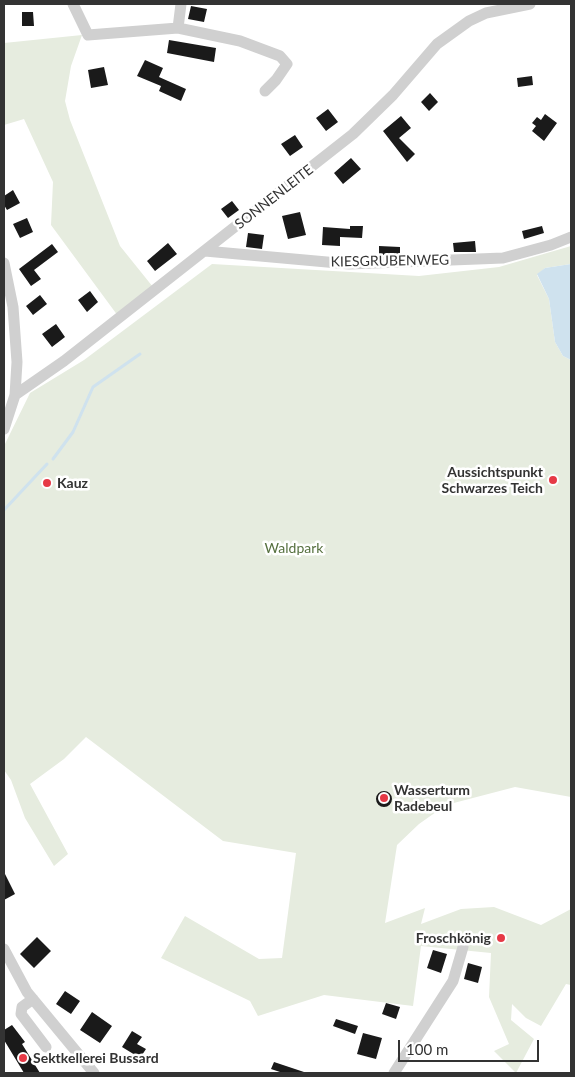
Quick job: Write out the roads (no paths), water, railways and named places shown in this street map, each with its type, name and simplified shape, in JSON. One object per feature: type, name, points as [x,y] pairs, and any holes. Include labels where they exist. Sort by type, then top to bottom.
[{"type":"street","points":[[73,4],[88,35],[178,28],[240,41],[280,56],[287,64],[276,80],[265,91]]},
{"type":"street","points":[[178,28],[181,4]]},
{"type":"street","name":"SONNENLEITE","points":[[15,395],[64,361],[353,134],[394,95],[437,44],[468,21],[486,13],[530,4]]},
{"type":"street","name":"KIESGRUBENWEG","points":[[205,251],[358,264],[503,258],[551,245],[571,237]]},
{"type":"street","points":[[4,263],[13,307],[17,362],[15,395],[4,429]]},
{"type":"street","points":[[394,1073],[453,981],[463,947]]},
{"type":"street","points":[[4,949],[33,999],[94,1073]]},
{"type":"street","points":[[33,999],[22,1007],[21,1014],[46,1048]]},
{"type":"water","points":[[571,264],[571,360],[563,356],[555,342],[549,299],[537,274],[545,268]]},
{"type":"waterway","points":[[53,459],[73,432],[93,387],[140,354]]},
{"type":"waterway","points":[[4,510],[47,464]]},
{"type":"place","name":"Aussichtspunkt Schwarzes Teich","points":[[553,480]]},
{"type":"place","name":"Kauz","points":[[47,483]]},
{"type":"place","name":"Wasserturm Radebeul","points":[[384,798]]},
{"type":"place","name":"Froschkönig","points":[[501,938]]},
{"type":"place","name":"Sektkellerei Bussard","points":[[23,1058]]},
{"type":"park label","name":"Waldpark","points":[[294,548]]}]
